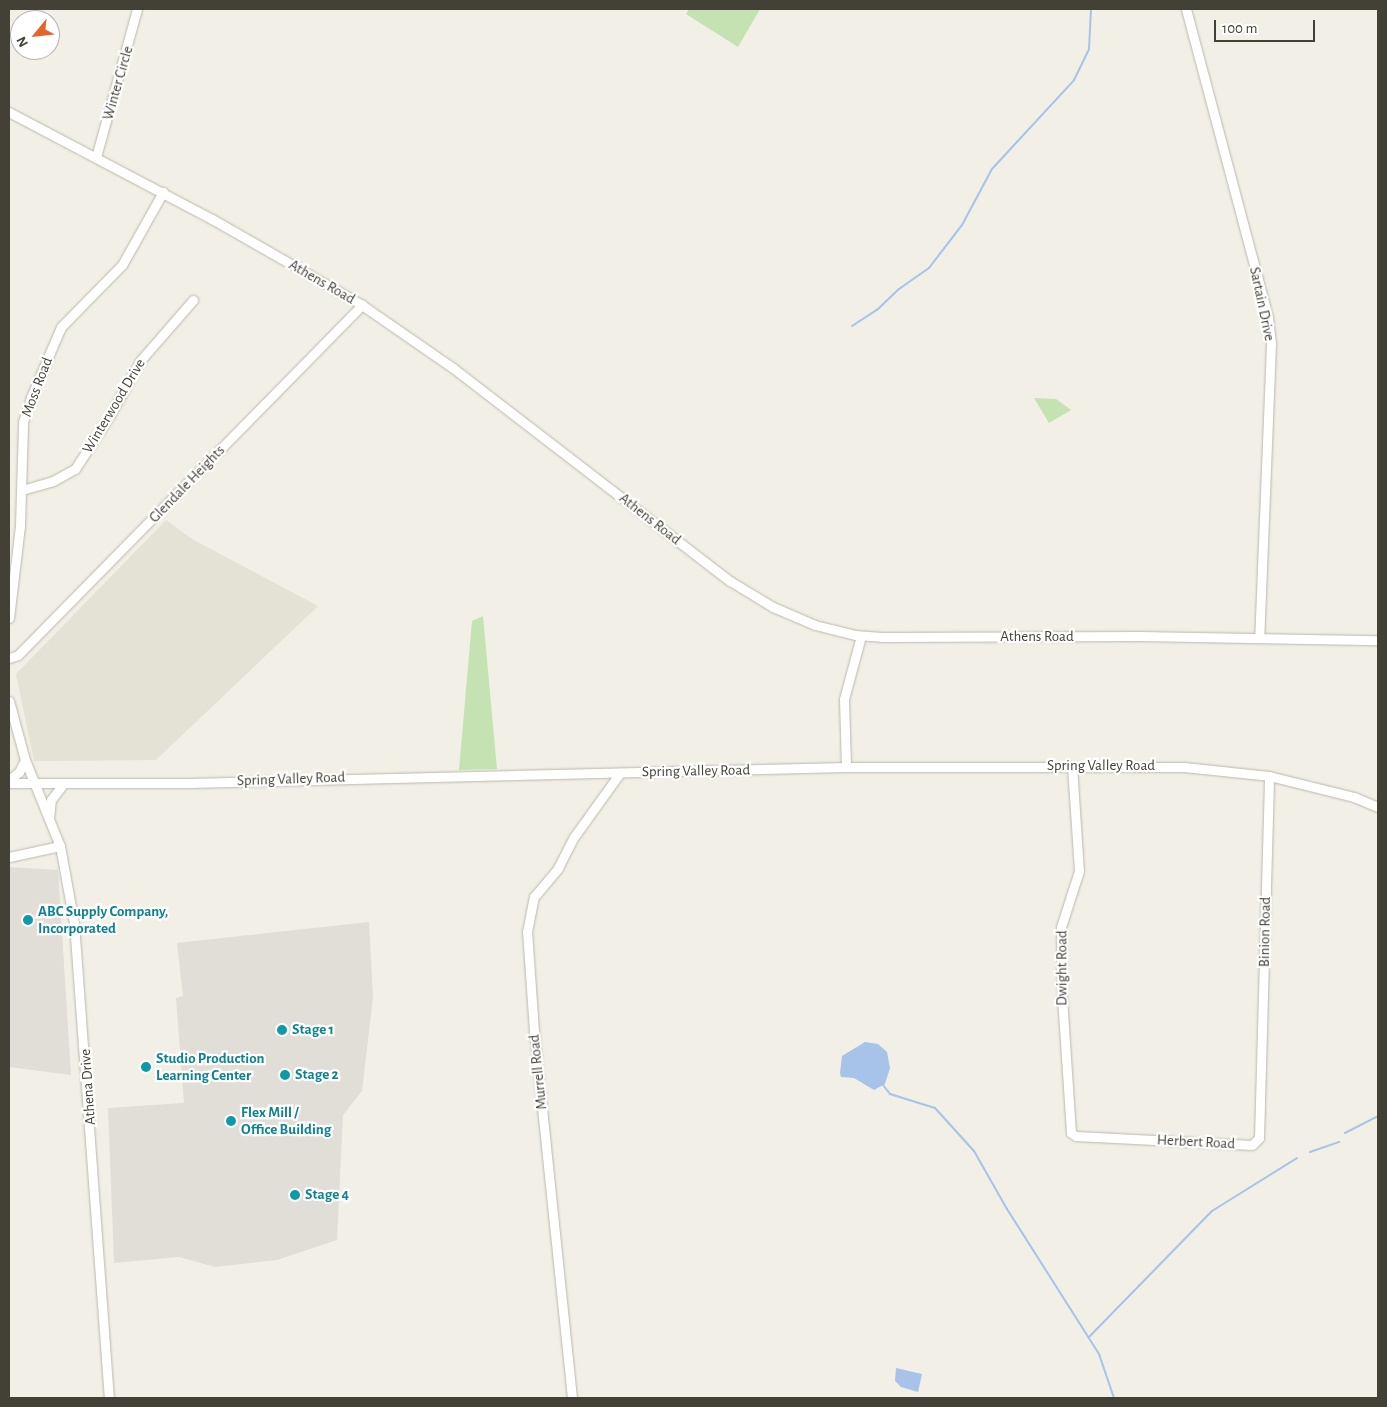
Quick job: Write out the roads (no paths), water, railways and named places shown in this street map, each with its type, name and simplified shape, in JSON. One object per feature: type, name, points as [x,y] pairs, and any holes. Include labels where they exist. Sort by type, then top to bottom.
[{"type":"street","name":"Winter Circle","points":[[96,157],[137,9]]},
{"type":"street","name":"Sartain Drive","points":[[1186,9],[1270,336],[1259,637]]},
{"type":"street","name":"Athens Road","points":[[9,112],[163,192],[362,305],[460,374],[744,590],[801,619],[861,636],[1259,637],[1378,640]]},
{"type":"street","name":"Moss Road","points":[[9,618],[22,490],[23,422],[61,327],[122,264],[163,192]]},
{"type":"street","name":"Winterwood Drive","points":[[22,490],[53,482],[75,469],[110,415],[140,361],[193,300]]},
{"type":"street","name":"Glendale Heights","points":[[9,658],[18,655],[362,305]]},
{"type":"street","points":[[846,767],[844,699],[861,636]]},
{"type":"street","points":[[9,701],[24,760],[34,783]]},
{"type":"street","points":[[9,781],[18,772],[24,760]]},
{"type":"street","name":"Dwight Road","points":[[1072,766],[1079,871],[1061,927],[1062,997],[1071,1133],[1076,1136],[1110,1138]]},
{"type":"street","name":"Spring Valley Road","points":[[9,781],[64,783],[846,767],[1184,767],[1269,776],[1354,797],[1378,808]]},
{"type":"street","name":"Murrell Road","points":[[572,1398],[534,1031],[528,918],[534,897],[558,868],[574,837],[620,773]]},
{"type":"street","name":"Binion Road","points":[[1262,1088],[1269,776]]},
{"type":"street","name":"Athena Drive","points":[[34,783],[60,846],[68,880],[81,985],[110,1398]]},
{"type":"street","points":[[48,820],[51,800],[64,783]]},
{"type":"street","points":[[9,858],[60,846]]},
{"type":"street","name":"Herbert Road","points":[[1110,1138],[1252,1145],[1260,1134],[1262,1088]]},
{"type":"water","points":[[865,1042],[878,1044],[887,1052],[890,1068],[885,1084],[874,1090],[854,1078],[841,1077],[840,1073],[842,1056]]},
{"type":"water","points":[[896,1368],[922,1374],[918,1392],[901,1387],[895,1381]]},
{"type":"waterway","points":[[852,326],[877,310],[899,289],[929,268],[962,225],[992,169],[1074,80],[1089,49],[1091,9]]},
{"type":"waterway","points":[[883,1085],[890,1094],[935,1108],[974,1151],[1007,1209],[1099,1354],[1114,1398]]},
{"type":"waterway","points":[[1345,1133],[1378,1116]]},
{"type":"waterway","points":[[1310,1152],[1339,1142]]},
{"type":"waterway","points":[[1089,1337],[1212,1211],[1297,1158]]},
{"type":"place","name":"ABC Supply Company, Incorporated","points":[[28,920]]},
{"type":"place","name":"Stage 1","points":[[282,1030]]},
{"type":"place","name":"Studio Production Learning Center","points":[[146,1067]]},
{"type":"place","name":"Stage 2","points":[[285,1075]]},
{"type":"place","name":"Flex Mill / Office Building","points":[[231,1121]]},
{"type":"place","name":"Stage 4","points":[[295,1195]]}]
